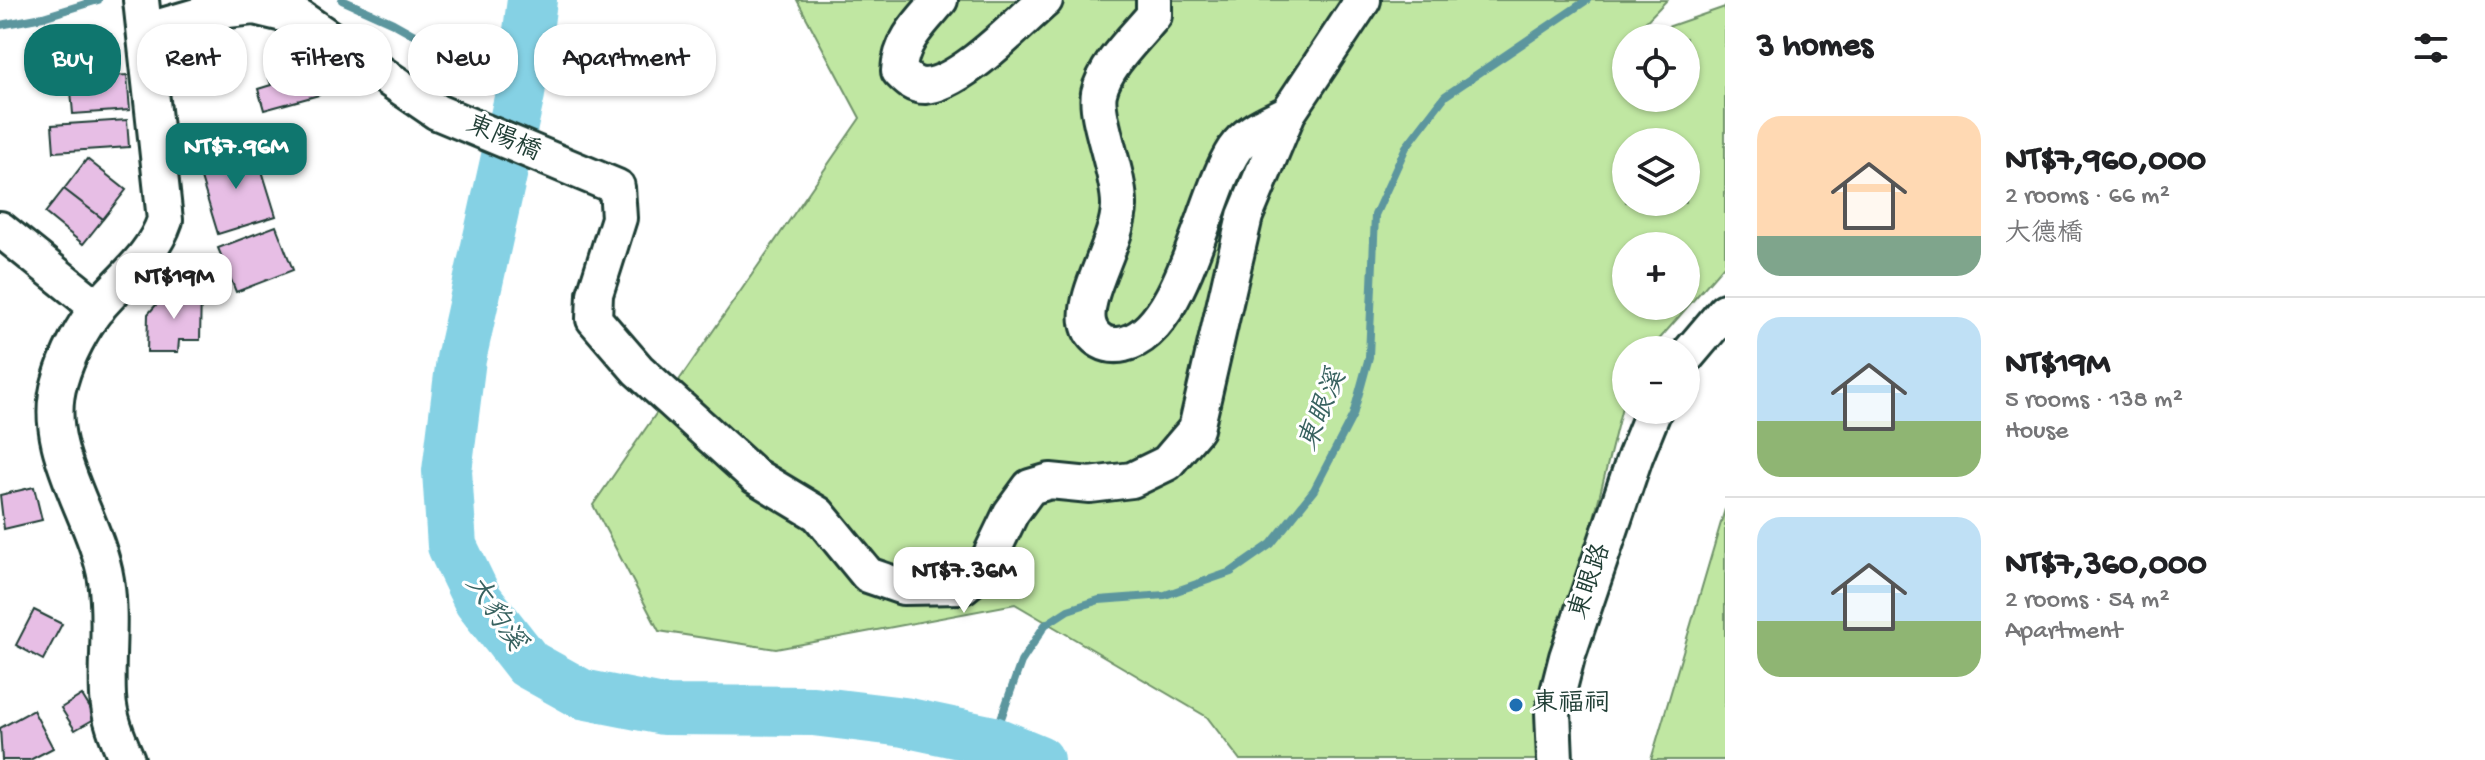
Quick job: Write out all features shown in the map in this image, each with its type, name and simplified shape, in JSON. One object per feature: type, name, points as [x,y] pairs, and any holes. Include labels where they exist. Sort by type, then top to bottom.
[{"type":"street","points":[[940,0],[909,37],[899,55],[899,71],[911,84],[925,86],[946,80],[1045,0]]},
{"type":"street","points":[[1154,0],[1154,15],[1103,79],[1098,97],[1116,171],[1119,206],[1111,248],[1090,299],[1088,323],[1096,339],[1108,345],[1125,344],[1150,332],[1200,238],[1233,151],[1247,134],[1288,113],[1363,0]]},
{"type":"street","name":"東陽橋","points":[[142,12],[210,12],[254,7],[300,18],[437,112],[617,187],[619,218],[595,294],[594,319],[638,370],[755,476],[818,514],[868,575],[903,587],[963,586],[984,569],[1011,513],[1030,487],[1050,481],[1090,485],[1132,480],[1167,463],[1196,429],[1215,359],[1245,216],[1288,113]]},
{"type":"street","points":[[127,760],[114,728],[108,698],[110,613],[106,578],[93,532],[62,453],[55,415],[59,384],[68,361],[98,308],[149,253],[160,236],[165,220],[142,12]]},
{"type":"street","points":[[0,229],[98,308]]},
{"type":"street","points":[[1700,340],[1725,311]]},
{"type":"street","name":"東眼路","points":[[1555,760],[1553,712],[1567,657],[1648,424]]},
{"type":"green space","points":[[797,0],[1667,0],[1644,24],[1612,24],[1612,112],[1700,112],[1700,24],[1676,24],[1725,7],[1725,264],[1700,293],[1700,232],[1612,232],[1612,320],[1676,320],[1662,336],[1612,336],[1612,424],[1618,424],[1544,716],[1546,760],[1240,760],[1207,717],[1015,604],[776,649],[659,631],[593,505],[860,118]]},
{"type":"green space","points":[[1725,509],[1725,760],[1651,760]]},
{"type":"building","points":[[121,75],[127,75],[130,110],[73,114],[71,96],[121,96]]},
{"type":"building","points":[[263,87],[263,96],[315,96],[264,110],[258,89]]},
{"type":"building","points":[[127,120],[129,147],[54,152],[52,125]]},
{"type":"building","points":[[255,148],[276,216],[218,234],[197,165]]},
{"type":"building","points":[[87,159],[126,190],[103,219],[64,189]]},
{"type":"building","points":[[64,189],[103,219],[83,244],[45,213]]},
{"type":"building","points":[[276,226],[293,270],[236,292],[218,248]]},
{"type":"building","points":[[170,289],[201,291],[200,340],[179,340],[178,352],[147,352],[148,314]]},
{"type":"building","points":[[34,487],[42,520],[4,529],[0,495]]},
{"type":"building","points":[[34,610],[62,624],[43,660],[16,645]]},
{"type":"building","points":[[82,695],[96,718],[75,730],[61,708]]},
{"type":"building","points":[[33,710],[53,748],[30,760],[2,760],[0,728]]},
{"type":"waterway","points":[[0,25],[43,17],[98,0]]},
{"type":"waterway","points":[[342,0],[393,23],[520,94]]},
{"type":"waterway","name":"大豹溪","points":[[532,0],[520,94],[461,359],[447,471],[452,546],[478,600],[528,664],[582,694],[663,710],[813,711],[904,722],[993,741],[1039,760]]},
{"type":"waterway","name":"東眼溪","points":[[993,741],[1021,662],[1045,625],[1068,610],[1099,600],[1165,595],[1231,572],[1271,544],[1314,490],[1353,415],[1369,357],[1375,215],[1406,147],[1445,96],[1587,0]]},
{"type":"place","name":"東福祠","points":[[1516,705]]}]
